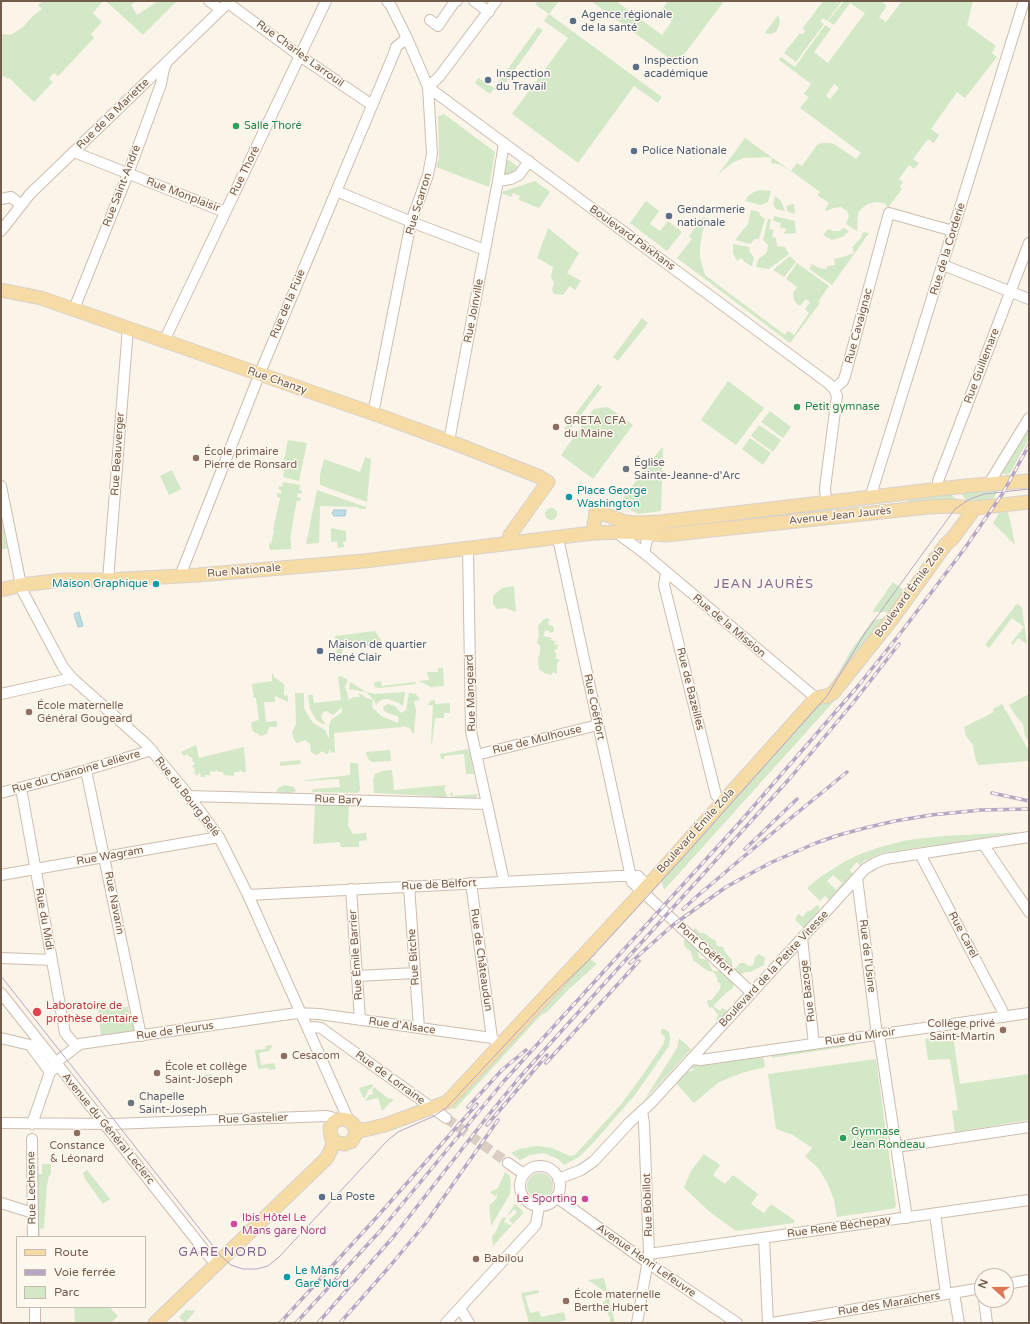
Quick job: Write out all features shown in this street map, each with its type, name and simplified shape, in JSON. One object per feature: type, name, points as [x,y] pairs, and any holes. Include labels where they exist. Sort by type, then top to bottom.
[{"type":"main road","name":"Rue Chanzy","points":[[1,290],[41,298],[74,309],[449,441],[519,468],[548,482],[510,535],[511,543]]},
{"type":"main road","name":"Avenue Jean Jaurès","points":[[651,528],[665,535],[830,518],[900,504],[944,489],[1029,481]]},
{"type":"main road","points":[[944,489],[960,498],[969,508]]},
{"type":"main road","name":"Avenue Jean Jaurès","points":[[617,533],[651,528],[664,522],[870,498],[900,504],[969,508],[1029,502]]},
{"type":"main road","name":"Boulevard Émile Zola","points":[[344,1131],[364,1130],[385,1125],[447,1102],[496,1041],[645,889],[816,698],[833,693],[892,619],[946,544],[948,537],[969,508]]},
{"type":"main road","points":[[593,533],[596,511],[625,522],[651,528]]},
{"type":"main road","points":[[511,543],[593,533],[617,533]]},
{"type":"main road","name":"Rue Nationale","points":[[1,590],[21,585],[63,580],[108,580],[236,573],[364,561],[511,543]]},
{"type":"main road","points":[[156,1323],[326,1159],[344,1131]]},
{"type":"street","points":[[209,1],[220,10]]},
{"type":"street","name":"Rue Thoré","points":[[164,341],[326,1]]},
{"type":"street","name":"Rue Scarron","points":[[373,414],[411,222],[431,163],[431,113],[428,87],[407,38],[387,1]]},
{"type":"street","points":[[430,20],[438,26],[455,1],[457,1]]},
{"type":"street","points":[[474,1],[489,12]]},
{"type":"street","points":[[428,87],[440,77],[496,1]]},
{"type":"street","name":"Rue de la Corderie","points":[[870,498],[1024,1]]},
{"type":"street","name":"Rue de la Mariette","points":[[1,231],[30,194],[229,2]]},
{"type":"street","name":"Rue Charles Larrouil","points":[[229,2],[300,56],[372,105]]},
{"type":"street","name":"Rue de la Fuie","points":[[180,576],[259,375],[396,48],[407,38]]},
{"type":"street","name":"Rue Saint-André","points":[[74,309],[128,174],[161,84],[164,68],[167,62]]},
{"type":"street","name":"Boulevard Paixhans","points":[[428,87],[828,383],[834,389]]},
{"type":"street","name":"Rue Joinville","points":[[449,441],[504,143]]},
{"type":"street","name":"Rue Monplaisir","points":[[74,152],[225,212]]},
{"type":"street","points":[[498,181],[511,179],[519,175],[529,162]]},
{"type":"street","points":[[336,191],[411,222],[485,250]]},
{"type":"street","points":[[1,199],[11,197],[21,205]]},
{"type":"street","name":"Rue Cavaignac","points":[[834,389],[843,381],[845,376],[889,213],[953,231]]},
{"type":"street","name":"Rue Guillemare","points":[[944,489],[938,481],[1029,243]]},
{"type":"street","points":[[943,265],[1029,299]]},
{"type":"street","name":"Rue Beauverger","points":[[108,580],[128,328]]},
{"type":"street","points":[[826,502],[825,488],[837,396],[834,389]]},
{"type":"street","points":[[988,485],[1029,418]]},
{"type":"street","name":"Rue du Bourg Belé","points":[[1,486],[24,595],[63,668],[72,678],[152,750],[189,796],[219,837],[248,895],[342,1104],[344,1131]]},
{"type":"street","points":[[644,553],[651,528]]},
{"type":"street","name":"Rue de la Mission","points":[[617,533],[644,553],[816,698]]},
{"type":"street","name":"Rue Coëffort","points":[[558,538],[631,876]]},
{"type":"street","name":"Rue Mangeard","points":[[468,548],[471,731],[504,881]]},
{"type":"street","name":"Rue de Bazeilles","points":[[666,573],[664,585],[716,796],[723,802]]},
{"type":"street","points":[[1,694],[72,678]]},
{"type":"street","name":"Rue de Mulhouse","points":[[476,754],[598,725]]},
{"type":"street","name":"Rue du Chanoine Lelièvre","points":[[1,793],[152,750]]},
{"type":"street","name":"Rue Navarin","points":[[86,770],[142,1036]]},
{"type":"street","name":"Rue du Midi","points":[[21,788],[65,1033],[76,1046]]},
{"type":"street","name":"Rue Bary","points":[[189,796],[487,804]]},
{"type":"street","name":"Rue Wagram","points":[[1,875],[219,837]]},
{"type":"street","name":"Boulevard de la Petite Vitesse","points":[[558,1179],[581,1170],[594,1161],[865,869],[885,859],[1029,837]]},
{"type":"street","points":[[983,844],[1029,912]]},
{"type":"street","name":"Rue Carel","points":[[920,854],[1002,1010],[1004,1017]]},
{"type":"street","name":"Rue de Belfort","points":[[248,895],[504,881],[631,876]]},
{"type":"street","name":"Pont Coëffort","points":[[631,876],[638,876],[645,889],[657,905],[752,992]]},
{"type":"street","name":"Rue de l'Usine","points":[[857,878],[878,1035],[907,1218]]},
{"type":"street","name":"Rue de Châteaudun","points":[[471,883],[496,1041]]},
{"type":"street","name":"Rue Bitche","points":[[409,886],[419,1028]]},
{"type":"street","name":"Rue Émile Barrier","points":[[351,889],[360,1020]]},
{"type":"street","name":"Rue Bazoge","points":[[802,938],[814,1044]]},
{"type":"street","points":[[1,958],[52,960]]},
{"type":"street","points":[[357,976],[415,973]]},
{"type":"street","name":"Avenue du Général Leclerc","points":[[1,993],[54,1067],[104,1124],[216,1265]]},
{"type":"street","name":"Rue de Fleurus","points":[[54,1067],[80,1044],[301,1013]]},
{"type":"street","name":"Rue d'Alsace","points":[[301,1013],[419,1028],[496,1041]]},
{"type":"street","name":"Rue du Miroir","points":[[691,1058],[700,1060],[1029,1014]]},
{"type":"street","name":"Rue de Lorraine","points":[[308,1029],[316,1027],[321,1028],[446,1118]]},
{"type":"street","points":[[1,1038],[30,1045],[54,1067],[32,1124]]},
{"type":"street","name":"Rue Bobillot","points":[[637,1323],[649,1259],[644,1123],[642,1111]]},
{"type":"street","name":"Rue Gastelier","points":[[1,1123],[120,1124],[327,1116],[331,1117],[344,1131]]},
{"type":"street","points":[[896,1147],[1029,1127]]},
{"type":"street","name":"Rue Lechesne","points":[[32,1139],[33,1236]]},
{"type":"street","points":[[508,1163],[524,1174]]},
{"type":"street","points":[[542,1166],[552,1170],[558,1179],[559,1188],[556,1197],[548,1204],[539,1206],[529,1202],[522,1194],[520,1184],[524,1174],[532,1168],[542,1166]]},
{"type":"street","name":"Avenue Henri Lefeuvre","points":[[556,1197],[649,1259],[737,1323]]},
{"type":"street","name":"Rue René Béchepay","points":[[649,1259],[764,1238],[1029,1200]]},
{"type":"street","points":[[1,1203],[33,1213]]},
{"type":"street","points":[[446,1323],[533,1228],[536,1224],[539,1206]]},
{"type":"street","points":[[934,1214],[950,1293],[959,1323]]},
{"type":"street","points":[[764,1238],[768,1323]]},
{"type":"street","points":[[1014,1283],[1029,1280]]},
{"type":"street","name":"Rue des Maraîchers","points":[[772,1323],[974,1289]]},
{"type":"street","points":[[35,1308],[35,1323]]},
{"type":"street","points":[[460,1308],[469,1323]]},
{"type":"street","points":[[985,1308],[987,1323]]},
{"type":"green space","points":[[43,1],[103,1],[93,13],[102,22],[91,34],[94,38],[58,76],[54,73],[51,76],[49,79],[53,82],[34,102],[9,78],[8,79],[4,76],[1,78],[1,34],[11,35],[23,27],[42,9],[38,5]]},
{"type":"green space","points":[[106,1],[137,1],[131,5],[137,15],[158,1],[177,1],[143,35]]},
{"type":"green space","points":[[538,1],[559,1],[549,14],[535,4]]},
{"type":"green space","points":[[591,1],[616,1],[662,35],[672,21],[660,12],[668,1],[724,1],[677,64]]},
{"type":"green space","points":[[823,1],[842,1],[827,21],[823,18],[820,21],[824,24],[796,62],[784,53],[800,33],[802,35],[805,31],[803,28]]},
{"type":"green space","points":[[844,1],[881,1],[887,6],[879,17],[886,22],[902,1],[973,1],[967,25],[996,46],[992,53],[997,57],[965,98],[957,92],[931,129],[939,135],[934,143],[928,139],[913,159],[919,163],[914,169],[909,165],[899,179],[903,182],[900,186],[902,189],[888,208],[885,203],[876,202],[868,204],[862,208],[858,213],[857,231],[846,224],[849,216],[847,211],[841,207],[833,208],[827,211],[825,210],[829,203],[817,195],[820,192],[791,171],[797,163],[802,166],[817,145],[822,143],[834,144],[856,159],[861,153],[800,108],[809,97],[804,94],[811,84],[779,60],[781,57],[795,67],[825,25],[831,29],[814,52],[828,63],[865,13],[850,3],[834,25],[828,21]],"holes":[[[834,84],[839,88],[830,99],[826,96]]]},
{"type":"green space","points":[[549,14],[662,97],[658,103],[634,86],[578,163],[512,114],[568,38],[544,21]]},
{"type":"green space","points":[[778,15],[780,21],[776,32],[770,34],[765,33]]},
{"type":"green space","points":[[538,27],[543,30],[499,92],[494,89],[490,94],[475,83],[478,78],[494,88]]},
{"type":"green space","points":[[444,114],[495,152],[489,187],[436,167],[439,158],[438,116]]},
{"type":"green space","points":[[745,138],[772,157],[744,158],[734,162],[717,176]]},
{"type":"green space","points":[[772,157],[791,171],[779,164],[771,163]]},
{"type":"green space","points":[[509,160],[519,168],[518,172],[505,177],[501,173],[505,161]]},
{"type":"green space","points":[[535,181],[550,192],[539,208],[519,200],[520,196],[513,193],[511,197],[501,193],[504,191]]},
{"type":"green space","points":[[761,190],[771,191],[768,202],[761,205],[745,201],[748,196]]},
{"type":"green space","points":[[775,196],[781,201],[785,211],[776,209],[773,204]]},
{"type":"green space","points":[[646,201],[659,211],[650,224],[660,231],[668,221],[682,232],[667,251],[630,223]]},
{"type":"green space","points":[[794,204],[795,214],[788,212],[786,206]]},
{"type":"green space","points":[[751,210],[759,212],[765,219],[759,239],[755,239],[750,244],[735,240],[748,224]]},
{"type":"green space","points":[[774,216],[795,221],[796,233],[784,234],[786,229],[780,227],[781,223],[773,221]]},
{"type":"green space","points":[[704,217],[708,220],[703,230],[700,246],[700,258],[705,275],[785,335],[788,331],[794,335],[809,313],[805,309],[810,302],[806,299],[800,306],[796,303],[793,293],[797,287],[786,279],[797,263],[829,286],[818,302],[820,303],[790,343],[677,258],[692,239],[689,236]]},
{"type":"green space","points":[[768,219],[771,219],[769,229],[776,229],[773,231],[772,237],[776,238],[777,246],[785,247],[789,254],[769,269],[756,267],[759,258],[767,252],[768,245],[763,240]]},
{"type":"green space","points":[[548,228],[579,253],[567,273],[581,281],[575,290],[570,286],[563,295],[554,294],[553,292],[552,289],[554,283],[551,277],[553,267],[537,258]]},
{"type":"green space","points":[[844,228],[849,231],[844,236],[839,238],[832,240],[823,235],[828,229],[839,231]]},
{"type":"green space","points":[[863,232],[869,233],[832,285],[809,269],[812,264],[819,268],[827,269],[827,266],[835,265],[834,259],[854,253],[852,247],[861,238]]},
{"type":"green space","points":[[733,244],[749,247],[750,253],[754,257],[752,266],[741,258],[737,261],[733,253]]},
{"type":"green space","points":[[790,256],[796,262],[784,277],[773,270]]},
{"type":"green space","points":[[642,318],[648,323],[618,361],[613,357]]},
{"type":"green space","points":[[728,381],[764,408],[736,445],[701,420]]},
{"type":"green space","points":[[598,384],[602,387],[568,432],[564,429]]},
{"type":"green space","points":[[608,407],[633,425],[593,479],[561,455],[594,409]]},
{"type":"green space","points":[[770,411],[791,427],[783,438],[761,422]]},
{"type":"green space","points":[[1029,422],[1029,438],[1013,468],[1009,474],[999,474]]},
{"type":"green space","points":[[759,425],[781,440],[773,452],[751,436]]},
{"type":"green space","points":[[750,438],[771,453],[763,465],[742,449]]},
{"type":"green space","points":[[288,440],[307,443],[299,481],[283,477],[284,470],[282,470]]},
{"type":"green space","points":[[662,447],[661,511],[638,514],[626,507],[626,504],[622,502],[623,498]]},
{"type":"green space","points":[[365,457],[371,459],[367,502],[320,485],[320,475],[324,459],[360,472]]},
{"type":"green space","points":[[172,470],[181,489],[169,495],[160,476]]},
{"type":"green space","points":[[283,482],[300,485],[299,490],[302,491],[301,494],[298,493],[297,497],[301,498],[300,501],[297,501],[295,510],[290,539],[291,549],[270,550],[269,543],[271,544],[280,498],[277,497],[277,493],[281,494],[281,490],[278,489],[279,486],[282,487]]},
{"type":"green space","points":[[1003,483],[988,507],[973,508],[960,493]]},
{"type":"green space","points":[[317,490],[366,507],[366,509],[359,509],[358,507],[320,506],[319,543],[306,544]]},
{"type":"green space","points":[[948,492],[958,501],[957,502],[944,499],[907,505],[909,497]]},
{"type":"green space","points":[[553,508],[556,509],[556,519],[549,520],[546,519],[545,512],[546,509]]},
{"type":"green space","points":[[1008,512],[1015,545],[993,523],[999,513]]},
{"type":"green space","points":[[1,516],[7,548],[1,550]]},
{"type":"green space","points":[[331,528],[346,531],[346,541],[343,542],[344,547],[338,548],[337,541],[331,542]]},
{"type":"green space","points":[[893,582],[909,594],[887,612],[872,612]]},
{"type":"green space","points":[[514,586],[516,612],[505,608],[497,609],[493,604],[493,596],[502,588]]},
{"type":"green space","points":[[1018,604],[1022,608],[1027,644],[1018,638],[1013,645],[1011,643],[1024,627],[1012,618],[989,648],[985,645]]},
{"type":"green space","points":[[890,617],[829,689],[852,649],[873,620]]},
{"type":"green space","points":[[547,618],[551,620],[548,621],[549,626],[552,625],[554,629],[553,632],[550,633],[548,630],[545,631],[543,636],[552,638],[551,640],[557,642],[554,642],[555,645],[558,644],[557,649],[554,650],[557,654],[556,659],[559,659],[557,664],[557,674],[553,672],[551,675],[544,673],[539,669],[538,659],[540,646],[537,643],[539,634],[538,626]]},
{"type":"green space","points":[[375,631],[382,642],[381,645],[344,648],[341,663],[338,664],[335,636]]},
{"type":"green space","points":[[438,668],[443,668],[444,686],[431,687],[419,681],[429,680],[427,672],[438,672]]},
{"type":"green space","points":[[272,673],[275,678],[284,684],[284,695],[288,696],[288,702],[275,696],[275,702],[264,702],[266,722],[277,721],[277,727],[269,727],[267,734],[261,736],[253,731],[251,726],[252,722],[259,720],[256,698],[254,698],[252,684],[272,681]]},
{"type":"green space","points":[[341,676],[348,680],[345,687],[348,700],[354,697],[360,697],[358,694],[363,695],[366,698],[373,700],[372,707],[381,716],[398,723],[399,717],[386,712],[383,709],[384,706],[388,704],[395,706],[401,713],[406,710],[409,693],[416,694],[420,700],[414,701],[416,710],[414,733],[412,733],[410,728],[402,726],[334,733],[335,752],[331,753],[330,749],[328,754],[322,751],[316,755],[311,752],[310,744],[305,740],[297,743],[294,740],[292,733],[296,724],[295,693],[304,693],[304,708],[313,723],[325,730],[329,739],[329,726],[331,720],[342,712],[342,707],[333,715],[326,711],[323,712],[321,718],[325,725],[316,720],[310,709],[308,695],[313,695],[314,703],[341,700],[338,677]]},
{"type":"green space","points":[[381,681],[382,686],[415,682],[416,684],[379,688],[375,687],[375,682]]},
{"type":"green space","points":[[350,682],[366,692],[349,689]]},
{"type":"green space","points":[[366,692],[375,694],[405,692],[403,706],[388,699],[383,699],[376,705],[374,700]]},
{"type":"green space","points":[[1029,694],[1029,742],[1025,736],[1023,724],[1009,705]]},
{"type":"green space","points":[[435,700],[435,704],[450,703],[450,713],[444,713],[444,718],[435,719],[431,744],[433,705],[428,704],[430,701]]},
{"type":"green space","points":[[835,700],[664,890],[659,874],[808,706]]},
{"type":"green space","points":[[1002,704],[1029,751],[1029,761],[979,765],[976,761],[973,745],[966,736],[964,727],[994,712],[993,709]]},
{"type":"green space","points":[[196,745],[199,758],[244,747],[246,772],[242,772],[240,770],[239,772],[234,772],[234,776],[224,775],[223,772],[216,770],[215,772],[210,771],[210,775],[205,775],[205,777],[200,777],[201,775],[199,773],[197,776],[192,766],[195,764],[192,760],[193,758],[187,754],[184,756],[181,752]]},
{"type":"green space","points":[[469,749],[474,774],[466,774],[464,754],[444,756],[444,759],[441,759],[440,754]]},
{"type":"green space","points":[[390,750],[391,761],[373,762],[369,760],[366,752]]},
{"type":"green space","points":[[300,760],[301,764],[280,766],[280,762]]},
{"type":"green space","points":[[350,763],[358,764],[360,790],[358,793],[312,792],[313,789],[340,787],[339,779],[304,781],[350,775]]},
{"type":"green space","points":[[392,770],[394,790],[446,785],[444,790],[447,796],[441,800],[434,798],[433,796],[374,793],[373,780],[375,774],[382,771]]},
{"type":"green space","points":[[285,785],[294,787],[296,791],[289,795],[276,792],[278,788]]},
{"type":"green space","points":[[452,791],[453,796],[478,794],[476,798],[453,797],[450,795]]},
{"type":"green space","points":[[315,804],[349,805],[348,826],[353,834],[366,833],[367,840],[359,841],[359,847],[341,847],[340,842],[313,844]]},
{"type":"green space","points":[[1022,832],[883,853],[864,861],[860,865],[857,862],[850,870],[853,874],[829,900],[825,896],[820,901],[807,888],[820,877],[858,855],[880,847],[908,840],[944,836]],"holes":[[[833,875],[842,883],[836,890],[827,881]]]},
{"type":"green space","points":[[817,905],[819,906],[819,910],[804,928],[795,920],[798,914],[803,917],[808,910],[810,911]]},
{"type":"green space","points":[[695,928],[700,933],[704,933],[715,940],[717,946],[723,947],[725,952],[732,960],[732,969],[714,949],[693,931]]},
{"type":"green space","points":[[686,938],[698,950],[699,958],[707,960],[713,971],[721,971],[734,983],[733,988],[713,1006],[720,1011],[722,1008],[728,1011],[718,1022],[716,1020],[718,1015],[712,1007],[709,1008],[707,1002],[708,1000],[712,1000],[720,989],[721,984],[718,983],[717,977],[713,972],[708,971],[693,960],[691,952],[685,947],[684,944]]},
{"type":"green space","points":[[759,954],[765,958],[764,965],[742,974],[739,974],[733,969],[740,963],[744,963],[749,966],[753,965],[755,957]]},
{"type":"green space","points":[[586,956],[597,964],[568,990],[547,1012],[541,1015],[454,1110],[449,1103]]},
{"type":"green space","points":[[98,1007],[128,1007],[130,1018],[135,1018],[136,1032],[101,1037]]},
{"type":"green space","points":[[661,1029],[665,1029],[669,1032],[669,1046],[635,1095],[579,1157],[564,1165],[558,1159],[544,1153],[530,1155],[520,1160],[511,1153],[520,1149],[536,1146],[552,1148],[570,1156],[575,1155],[623,1102],[644,1073],[663,1045],[665,1038],[661,1034]]},
{"type":"green space","points":[[953,1036],[960,1084],[1029,1074],[1029,1120],[955,1132],[952,1111],[958,1110],[950,1059],[928,1060],[925,1039]]},
{"type":"green space","points":[[679,1038],[691,1049],[643,1102],[677,1048]]},
{"type":"green space","points":[[854,1042],[856,1045],[771,1058],[773,1054]]},
{"type":"green space","points":[[273,1045],[269,1051],[259,1053],[261,1065],[274,1063],[276,1069],[258,1069],[255,1050],[266,1049],[265,1046]]},
{"type":"green space","points":[[763,1054],[765,1067],[742,1073],[719,1082],[694,1103],[676,1083],[686,1072],[695,1070],[690,1068],[694,1064]]},
{"type":"green space","name":"Gymnase Jean Rondeau","points":[[876,1059],[896,1205],[895,1208],[837,1217],[834,1200],[827,1182],[818,1168],[805,1156],[812,1148],[793,1135],[776,1129],[768,1074]]},
{"type":"green space","points":[[212,1074],[212,1077],[206,1084],[200,1082],[200,1079],[204,1077],[204,1075]]},
{"type":"green space","points":[[372,1084],[373,1086],[368,1090],[364,1099],[359,1088]]},
{"type":"green space","points":[[374,1087],[389,1099],[394,1099],[382,1111],[378,1098],[365,1101],[369,1095],[373,1094],[372,1090]]},
{"type":"green space","points":[[704,1154],[720,1165],[713,1175],[725,1184],[733,1175],[758,1194],[751,1204],[764,1213],[771,1204],[794,1220],[794,1223],[736,1231],[711,1213],[684,1188],[691,1171]]},
{"type":"green space","points":[[42,1164],[51,1164],[51,1174],[47,1185],[44,1228],[40,1229],[40,1236],[37,1236],[36,1174],[42,1174]]},
{"type":"green space","points":[[87,1170],[110,1199],[103,1204],[85,1179],[83,1173]]},
{"type":"green space","points":[[505,1172],[509,1175],[511,1181],[510,1194],[491,1226],[489,1206],[497,1198],[497,1194],[495,1196],[490,1192],[498,1188]]},
{"type":"green space","points":[[540,1173],[549,1177],[553,1186],[549,1195],[540,1199],[531,1195],[527,1186],[531,1177]]},
{"type":"green space","points":[[515,1204],[522,1210],[519,1214],[522,1211],[524,1212],[513,1224],[509,1220],[517,1212],[514,1209],[509,1215],[508,1214]]},
{"type":"green space","points":[[506,1217],[504,1222],[512,1225],[493,1246],[492,1236],[502,1218]]},
{"type":"green space","points":[[604,1278],[607,1290],[604,1291],[588,1280]]},
{"type":"green space","points":[[539,1290],[539,1293],[525,1296],[530,1313],[539,1311],[541,1317],[564,1312],[566,1320],[554,1323],[529,1323],[521,1293]]},
{"type":"green space","points":[[606,1299],[609,1299],[615,1323],[610,1323],[610,1318],[604,1307],[603,1303]]},
{"type":"green space","points":[[74,1308],[112,1308],[118,1316],[111,1323],[75,1323]]},
{"type":"green space","points":[[186,1310],[195,1311],[185,1323],[179,1317]]},
{"type":"water","points":[[334,510],[346,510],[345,516],[334,516],[332,513]]},
{"type":"water","points":[[79,612],[83,626],[78,627],[74,614]]},
{"type":"tunnel","points":[[446,1118],[508,1163]]},
{"type":"tram line","points":[[1,976],[221,1256],[231,1265],[243,1269],[257,1269],[268,1266],[279,1257],[388,1140],[398,1132],[434,1116],[446,1108],[546,1001],[593,956],[686,854],[827,696],[865,633],[955,509],[970,499],[984,494],[1029,489]]},
{"type":"railway","points":[[296,1323],[380,1231],[504,1081],[740,822],[858,686],[965,548],[1003,493],[1029,445]]},
{"type":"railway","points":[[318,1323],[394,1236],[519,1078],[791,777],[853,703],[899,644]]},
{"type":"railway","points":[[702,892],[847,772]]},
{"type":"railway","points":[[992,793],[1029,801]]},
{"type":"railway","points":[[745,849],[797,799]]},
{"type":"railway","points":[[630,963],[673,925],[726,887],[770,863],[816,843],[865,828],[931,815],[981,810],[1029,809]]},
{"type":"railway","points":[[683,909],[705,889]]},
{"type":"railway","points":[[546,1063],[639,961]]},
{"type":"railway","points":[[468,1107],[502,1070],[526,1050]]},
{"type":"railway","points":[[487,1125],[547,1055]]},
{"type":"railway","points":[[280,1323],[477,1104]]},
{"type":"railway","points":[[340,1323],[425,1224],[498,1120]]},
{"type":"place","name":"Agence régionale de la santé","points":[[573,21]]},
{"type":"place","name":"Inspection académique","points":[[636,67]]},
{"type":"place","name":"Inspection du Travail","points":[[488,80]]},
{"type":"place","name":"Salle Thoré","points":[[236,126]]},
{"type":"place","name":"Police Nationale","points":[[634,151]]},
{"type":"place","name":"Gendarmerie nationale","points":[[669,216]]},
{"type":"place","name":"Petit gymnase","points":[[797,407]]},
{"type":"place","name":"GRETA CFA du Maine","points":[[556,427]]},
{"type":"place","name":"École primaire Pierre de Ronsard","points":[[196,458]]},
{"type":"place","name":"Église Sainte-Jeanne-d'Arc","points":[[626,469]]},
{"type":"place","name":"Place George Washington","points":[[569,497]]},
{"type":"place","name":"Maison Graphique","points":[[156,584]]},
{"type":"place","name":"Maison de quartier René Clair","points":[[320,651]]},
{"type":"place","name":"École maternelle Général Gougeard","points":[[29,712]]},
{"type":"place","name":"Laboratoire de prothèse dentaire","points":[[37,1012]]},
{"type":"place","name":"Collège privé Saint-Martin","points":[[1003,1030]]},
{"type":"place","name":"Cesacom","points":[[284,1056]]},
{"type":"place","name":"École et collège Saint-Joseph","points":[[157,1073]]},
{"type":"place","name":"Chapelle Saint-Joseph","points":[[131,1103]]},
{"type":"place","name":"Constance & Léonard","points":[[77,1133]]},
{"type":"place","name":"Gymnase Jean Rondeau","points":[[843,1138]]},
{"type":"place","name":"La Poste","points":[[322,1197]]},
{"type":"place","name":"Le Sporting","points":[[585,1199]]},
{"type":"place","name":"Ibis Hôtel Le Mans gare Nord","points":[[234,1224]]},
{"type":"place","name":"Babilou","points":[[476,1259]]},
{"type":"place","name":"Le Mans Gare Nord","points":[[287,1277]]},
{"type":"place","name":"École maternelle Berthe Hubert","points":[[566,1301]]},
{"type":"district","name":"JEAN JAURÈS","points":[[764,585]]},
{"type":"district","name":"GARE NORD","points":[[223,1253]]}]
